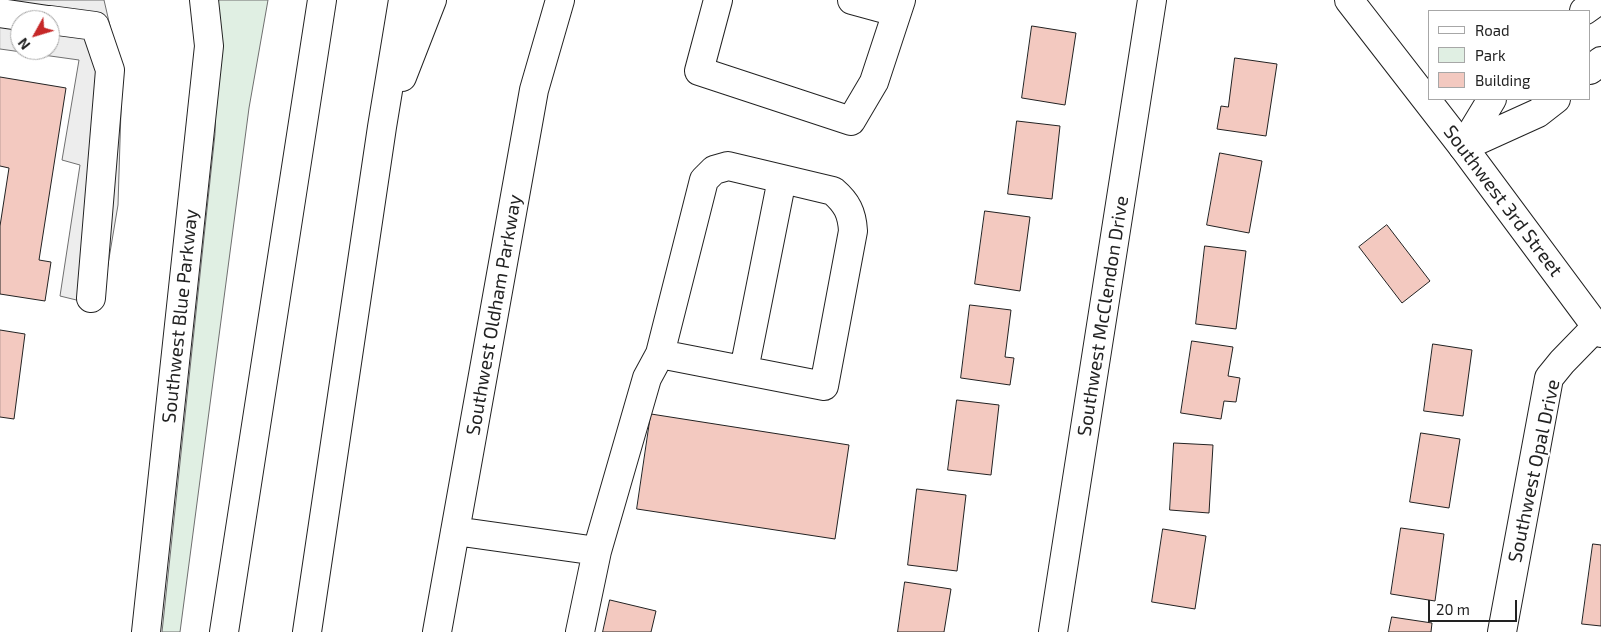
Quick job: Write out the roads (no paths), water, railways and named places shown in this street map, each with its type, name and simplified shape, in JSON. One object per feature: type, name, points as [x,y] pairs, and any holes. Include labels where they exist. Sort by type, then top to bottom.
[{"type":"main road","name":"Southwest Blue Parkway","points":[[146,632],[209,46],[204,0]]},
{"type":"main road","points":[[307,632],[382,127],[403,0]]},
{"type":"main road","points":[[382,127],[432,0]]},
{"type":"main road","name":"Southwest Oldham Parkway","points":[[437,632],[534,90],[560,0]]},
{"type":"main road","points":[[718,0],[699,71],[851,121],[874,82],[879,3]]},
{"type":"main road","name":"Southwest McClendon Drive","points":[[1053,632],[1152,0]]},
{"type":"main road","name":"Southwest 3rd Street","points":[[1349,0],[1463,146],[1599,330]]},
{"type":"main road","points":[[1585,10],[1599,0]]},
{"type":"main road","points":[[224,632],[318,7]]},
{"type":"main road","points":[[60,21],[95,26],[110,70],[91,298]]},
{"type":"main road","points":[[1591,69],[1601,61]]},
{"type":"main road","points":[[1463,146],[1491,100]]},
{"type":"main road","points":[[1463,146],[1538,113],[1555,100]]},
{"type":"main road","points":[[580,632],[597,551],[647,378],[660,354],[704,180],[714,170],[728,166],[833,191],[842,199],[849,208],[853,231],[824,386],[660,354]]},
{"type":"main road","points":[[744,370],[782,179]]},
{"type":"main road","name":"Southwest Opal Drive","points":[[1502,632],[1549,378],[1562,362],[1599,330]]},
{"type":"main road","points":[[455,531],[597,551]]}]
